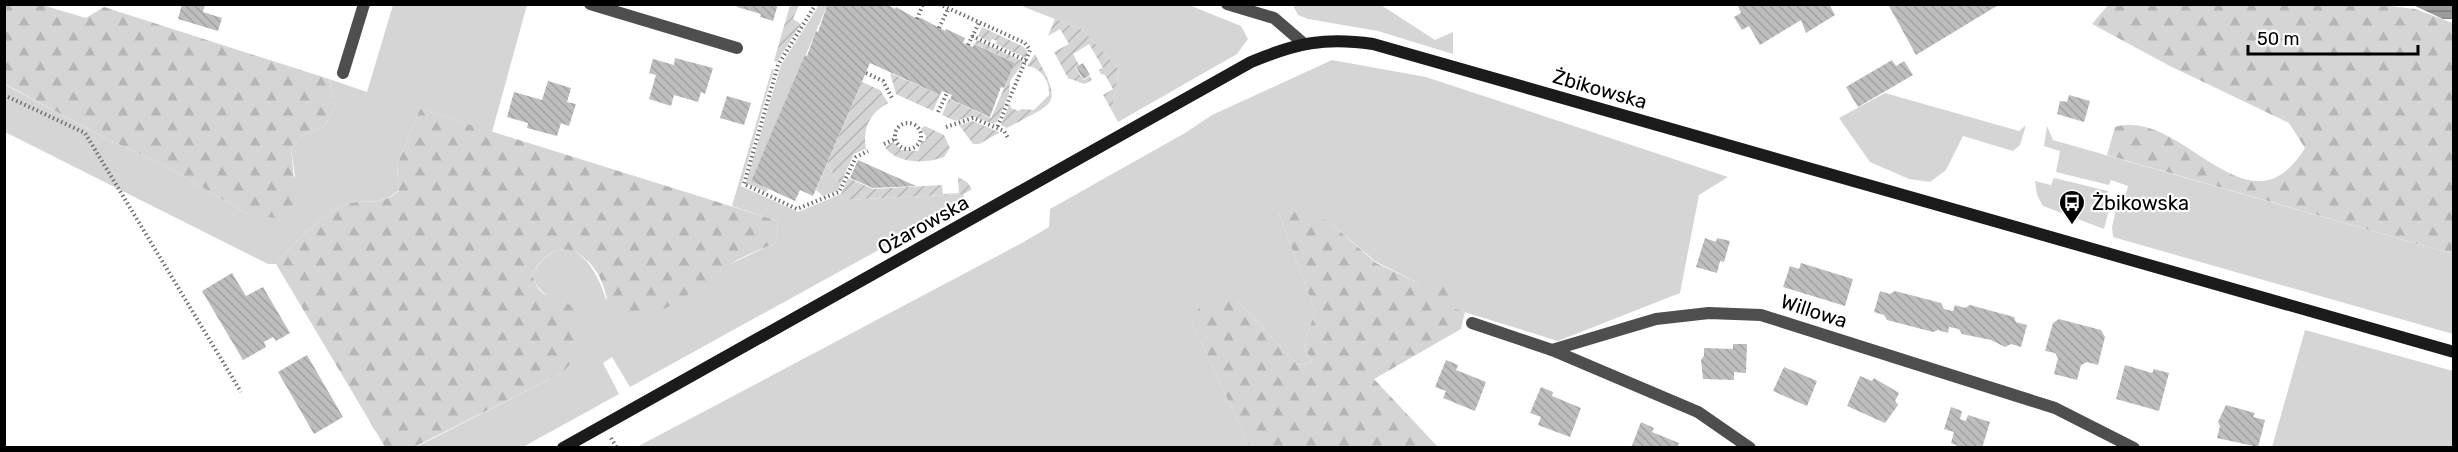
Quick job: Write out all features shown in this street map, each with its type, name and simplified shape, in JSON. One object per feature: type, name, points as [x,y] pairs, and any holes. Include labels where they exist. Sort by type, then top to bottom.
[{"type":"main road","name":"Żbikowska","points":[[1303,43],[1341,40],[1373,44],[2454,352]]},
{"type":"main road","name":"Ożarowska","points":[[563,447],[1251,62],[1303,43]]},
{"type":"street","points":[[343,73],[364,4]]},
{"type":"street","points":[[590,4],[737,48]]},
{"type":"street","points":[[1229,5],[1274,18],[1303,43]]},
{"type":"street","name":"Willowa","points":[[1552,350],[1656,319],[1709,313],[1761,315],[2055,408],[2134,447]]},
{"type":"street","points":[[1472,323],[1552,350],[1698,412],[1750,447]]},
{"type":"path","points":[[816,4],[778,65],[744,184],[797,209],[839,192],[856,157],[868,151]]},
{"type":"path","points":[[917,19],[923,4]]},
{"type":"path","points":[[939,4],[1025,43],[1030,52],[997,128]]},
{"type":"path","points":[[939,28],[948,9]]},
{"type":"path","points":[[968,45],[978,22]]},
{"type":"path","points":[[972,36],[1027,61]]},
{"type":"path","points":[[866,73],[883,81],[892,98]]},
{"type":"path","points":[[938,112],[947,93]]},
{"type":"path","points":[[4,95],[85,133],[241,392]]},
{"type":"path","points":[[946,127],[973,118],[1004,131],[1008,138]]},
{"type":"path","points":[[902,123],[913,124],[919,128],[921,139],[915,147],[905,149],[895,140],[896,131],[902,123]]},
{"type":"path","points":[[884,144],[895,140]]},
{"type":"green space","points":[[4,5],[42,5],[86,18],[104,7],[329,79],[335,107],[324,127],[303,135],[291,149],[296,200],[289,213],[277,218],[249,215],[161,163],[107,139],[5,84]]},
{"type":"green space","points":[[393,5],[527,5],[492,132],[420,109],[397,165],[399,190],[381,200],[351,203],[332,212],[300,238],[276,264],[268,264],[5,132],[4,84],[107,139],[161,163],[249,215],[295,176],[291,149],[303,135],[324,127],[335,107],[329,79],[367,92]]},
{"type":"green space","points":[[790,5],[799,5],[793,19],[801,24],[777,62],[774,61]]},
{"type":"green space","points":[[819,5],[827,6],[751,181],[768,189],[766,192],[746,183],[781,65]]},
{"type":"green space","points":[[1019,5],[1189,5],[1241,26],[1248,39],[1237,54],[1118,122],[1112,111],[1119,69],[1083,30]]},
{"type":"green space","points":[[1293,5],[1381,5],[1435,40],[1453,32],[1453,54],[1378,31],[1308,19],[1298,15]]},
{"type":"green space","points":[[2108,5],[2382,5],[2415,9],[2453,23],[2453,254],[2107,155],[2115,127],[2140,126],[2165,134],[2238,177],[2261,181],[2283,173],[2305,148],[2289,123],[2170,66],[2092,24]]},
{"type":"green space","points":[[1055,19],[1083,30],[1119,69],[1112,111],[1103,95],[1113,89],[1105,75],[1101,74],[1099,70],[1103,68],[1089,44],[1073,54],[1079,65],[1075,67],[1083,80],[1090,76],[1092,80],[1084,84],[1068,78],[1054,52],[1069,44],[1060,29],[1048,36]]},
{"type":"green space","points":[[982,27],[1024,47],[1027,51],[1026,58],[996,44],[997,41],[992,39],[990,42],[978,36]]},
{"type":"green space","points":[[977,40],[1024,62],[1010,81],[1009,94],[997,122],[993,124],[973,116],[955,121],[942,115],[949,99],[991,118],[1015,63],[975,44]]},
{"type":"green space","points":[[1035,54],[1050,84],[1052,94],[1050,101],[1045,107],[1007,128],[1001,125],[1010,103],[1011,108],[1019,111],[1021,109],[1034,110],[1049,95],[1044,76],[1027,66]]},
{"type":"green space","points":[[1332,60],[1426,77],[1728,177],[1699,195],[1680,293],[1558,341],[1448,307],[1419,283],[1376,262],[1333,225],[1278,211],[1315,311],[1304,346],[1312,362],[1298,365],[1236,300],[1192,323],[1250,447],[635,448],[1022,243],[1049,227],[1050,209],[1185,133],[1212,115]]},
{"type":"green space","points":[[772,69],[774,69],[741,186],[798,212],[841,194],[844,200],[964,194],[960,205],[630,387],[612,357],[603,363],[619,394],[523,447],[414,448],[562,373],[566,302],[540,290],[532,274],[544,259],[555,251],[566,249],[576,252],[585,260],[600,284],[606,299],[669,306],[728,265],[777,242],[778,221],[732,206]]},
{"type":"green space","points":[[890,73],[940,95],[933,111],[896,94]]},
{"type":"green space","points":[[862,82],[880,90],[888,103],[872,116],[866,128],[866,149],[854,154],[840,185],[827,164]]},
{"type":"green space","points":[[1885,93],[2019,131],[2026,125],[2020,145],[2013,151],[1963,136],[1946,170],[1930,182],[1909,179],[1870,162],[1839,118]]},
{"type":"green space","points":[[420,109],[778,221],[777,242],[733,262],[672,305],[642,316],[627,315],[611,310],[598,274],[582,255],[564,249],[547,255],[532,274],[540,291],[566,302],[580,314],[581,352],[562,373],[414,447],[385,447],[276,264],[300,238],[342,206],[387,199],[399,191],[397,165]]},
{"type":"green space","points":[[973,121],[999,133],[979,144],[973,144],[959,125]]},
{"type":"green space","points":[[925,126],[944,135],[950,148],[944,157],[929,161],[912,161],[896,157],[885,147],[893,142],[901,150],[918,151],[922,141],[925,141],[926,136],[921,129]]},
{"type":"green space","points":[[2047,126],[2053,140],[2453,254],[2453,334],[2113,237],[2112,227],[2118,200],[2124,202],[2128,186],[2111,180],[2109,185],[2056,172],[2060,151],[2044,146]]},
{"type":"green space","points":[[827,164],[840,185],[837,191],[823,196],[816,190]]},
{"type":"green space","points":[[958,177],[967,182],[972,189],[964,194],[844,200],[841,194],[848,178],[873,189],[942,185],[943,194],[959,193]]},
{"type":"green space","points":[[2054,178],[2108,191],[2107,197],[2112,199],[2104,229],[2043,206],[2037,195],[2035,181],[2051,185]]},
{"type":"green space","points":[[1296,204],[1333,225],[1376,263],[1419,283],[1445,278],[1456,288],[1449,307],[1465,312],[1461,329],[1374,379],[1438,447],[1250,447],[1192,323],[1200,305],[1236,300],[1298,365],[1312,362],[1304,346],[1315,311],[1278,211]]},
{"type":"green space","points":[[2305,330],[2453,371],[2453,447],[2272,447]]},
{"type":"shaded area","points":[[2413,5],[2453,5],[2453,19],[2443,19]]},
{"type":"building","points":[[182,4],[205,4],[203,12],[222,18],[218,31],[178,19]]},
{"type":"building","points":[[737,4],[778,4],[773,21],[760,17],[761,14],[737,7]]},
{"type":"building","points":[[831,4],[886,4],[895,9],[896,7],[917,19],[921,18],[945,31],[946,29],[965,38],[963,43],[973,47],[974,44],[1015,63],[1004,88],[1001,87],[990,117],[950,99],[952,95],[942,91],[940,95],[870,63],[813,196],[800,190],[795,201],[751,181],[805,55],[807,56],[816,31],[818,32],[827,6]]},
{"type":"building","points":[[1737,4],[1829,4],[1835,15],[1806,33],[1801,20],[1760,45],[1749,26],[1742,30],[1734,17],[1741,13]]},
{"type":"building","points":[[1888,4],[2000,4],[1916,55]]},
{"type":"building","points":[[675,58],[713,68],[705,94],[701,92],[698,102],[674,95],[671,106],[649,99],[656,75],[649,73],[653,59],[674,65]]},
{"type":"building","points":[[1892,60],[1896,66],[1904,61],[1913,75],[1858,107],[1846,87]]},
{"type":"building","points":[[1083,63],[1090,75],[1083,79],[1076,67]]},
{"type":"building","points":[[548,81],[571,88],[567,102],[576,104],[569,126],[561,123],[557,136],[527,128],[528,123],[507,117],[514,92],[542,100]]},
{"type":"building","points":[[2069,95],[2090,101],[2084,122],[2057,114],[2060,101],[2067,102]]},
{"type":"building","points":[[727,96],[751,103],[744,125],[720,118]]},
{"type":"building","points":[[858,160],[916,186],[873,188],[850,178]]},
{"type":"building","points":[[1705,238],[1716,242],[1717,238],[1730,241],[1724,262],[1720,261],[1717,273],[1696,267]]},
{"type":"building","points":[[1801,263],[1853,279],[1845,306],[1783,287],[1790,266],[1799,269]]},
{"type":"building","points":[[232,273],[246,296],[263,287],[290,333],[276,341],[273,337],[264,342],[266,347],[243,360],[202,291]]},
{"type":"building","points":[[1880,291],[1890,294],[1895,291],[1941,303],[1944,309],[1953,311],[1955,305],[1965,308],[1970,305],[2014,317],[2016,322],[2027,325],[2021,347],[2011,344],[2005,347],[1991,340],[1962,334],[1959,329],[1949,327],[1948,333],[1938,330],[1933,332],[1887,320],[1884,315],[1874,312]]},
{"type":"building","points":[[2059,319],[2101,330],[2105,337],[2098,365],[2087,362],[2081,365],[2077,380],[2054,374],[2058,358],[2055,353],[2045,351],[2053,323]]},
{"type":"building","points":[[1733,344],[1747,344],[1746,373],[1734,372],[1734,380],[1703,379],[1701,360],[1704,356],[1704,348],[1733,349]]},
{"type":"building","points":[[307,355],[343,417],[314,434],[278,372]]},
{"type":"building","points":[[1446,360],[1458,365],[1456,370],[1486,382],[1475,411],[1443,398],[1446,391],[1435,387]]},
{"type":"building","points":[[2125,365],[2152,373],[2154,369],[2169,373],[2159,411],[2116,399]]},
{"type":"building","points":[[1784,367],[1817,381],[1807,406],[1773,391]]},
{"type":"building","points":[[1860,376],[1872,381],[1874,378],[1899,393],[1895,401],[1898,405],[1885,423],[1847,406]]},
{"type":"building","points":[[1541,387],[1553,392],[1552,396],[1581,408],[1570,437],[1538,425],[1541,417],[1530,413]]},
{"type":"building","points":[[2226,405],[2255,413],[2253,417],[2265,420],[2258,447],[2217,438],[2220,426],[2218,422]]},
{"type":"building","points":[[1951,407],[1962,411],[1960,419],[1966,421],[1968,415],[1990,422],[1982,448],[1963,448],[1951,443],[1954,432],[1944,429]]},
{"type":"building","points":[[1641,422],[1654,428],[1652,432],[1679,443],[1677,448],[1631,448]]},
{"type":"place","name":"Żbikowska","points":[[2072,226]]}]
